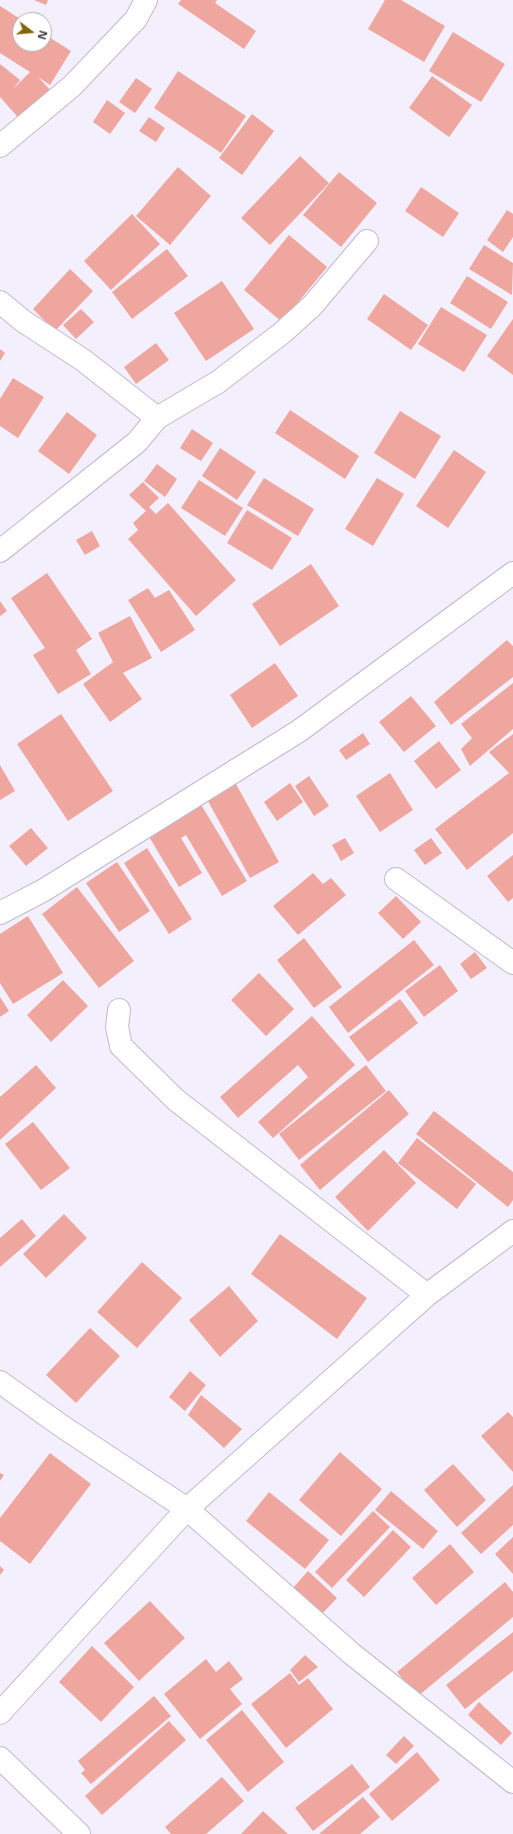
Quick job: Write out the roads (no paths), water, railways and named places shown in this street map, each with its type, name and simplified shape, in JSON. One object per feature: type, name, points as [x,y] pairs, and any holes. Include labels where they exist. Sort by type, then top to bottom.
[{"type":"street","points":[[0,146],[72,86],[136,19],[146,0]]},
{"type":"street","points":[[0,551],[137,442],[157,418],[218,382],[282,333],[312,306],[367,241]]},
{"type":"street","points":[[0,302],[23,321],[83,360],[157,418]]},
{"type":"street","points":[[0,913],[44,890],[300,731],[513,573]]},
{"type":"street","points":[[396,879],[513,963]]},
{"type":"street","points":[[119,1010],[117,1027],[121,1046],[176,1100],[427,1295]]},
{"type":"street","points":[[0,1713],[187,1509],[427,1295],[513,1231]]},
{"type":"street","points":[[0,1382],[64,1427],[187,1509],[352,1654],[513,1782]]},
{"type":"street","points":[[0,1758],[79,1834]]}]
